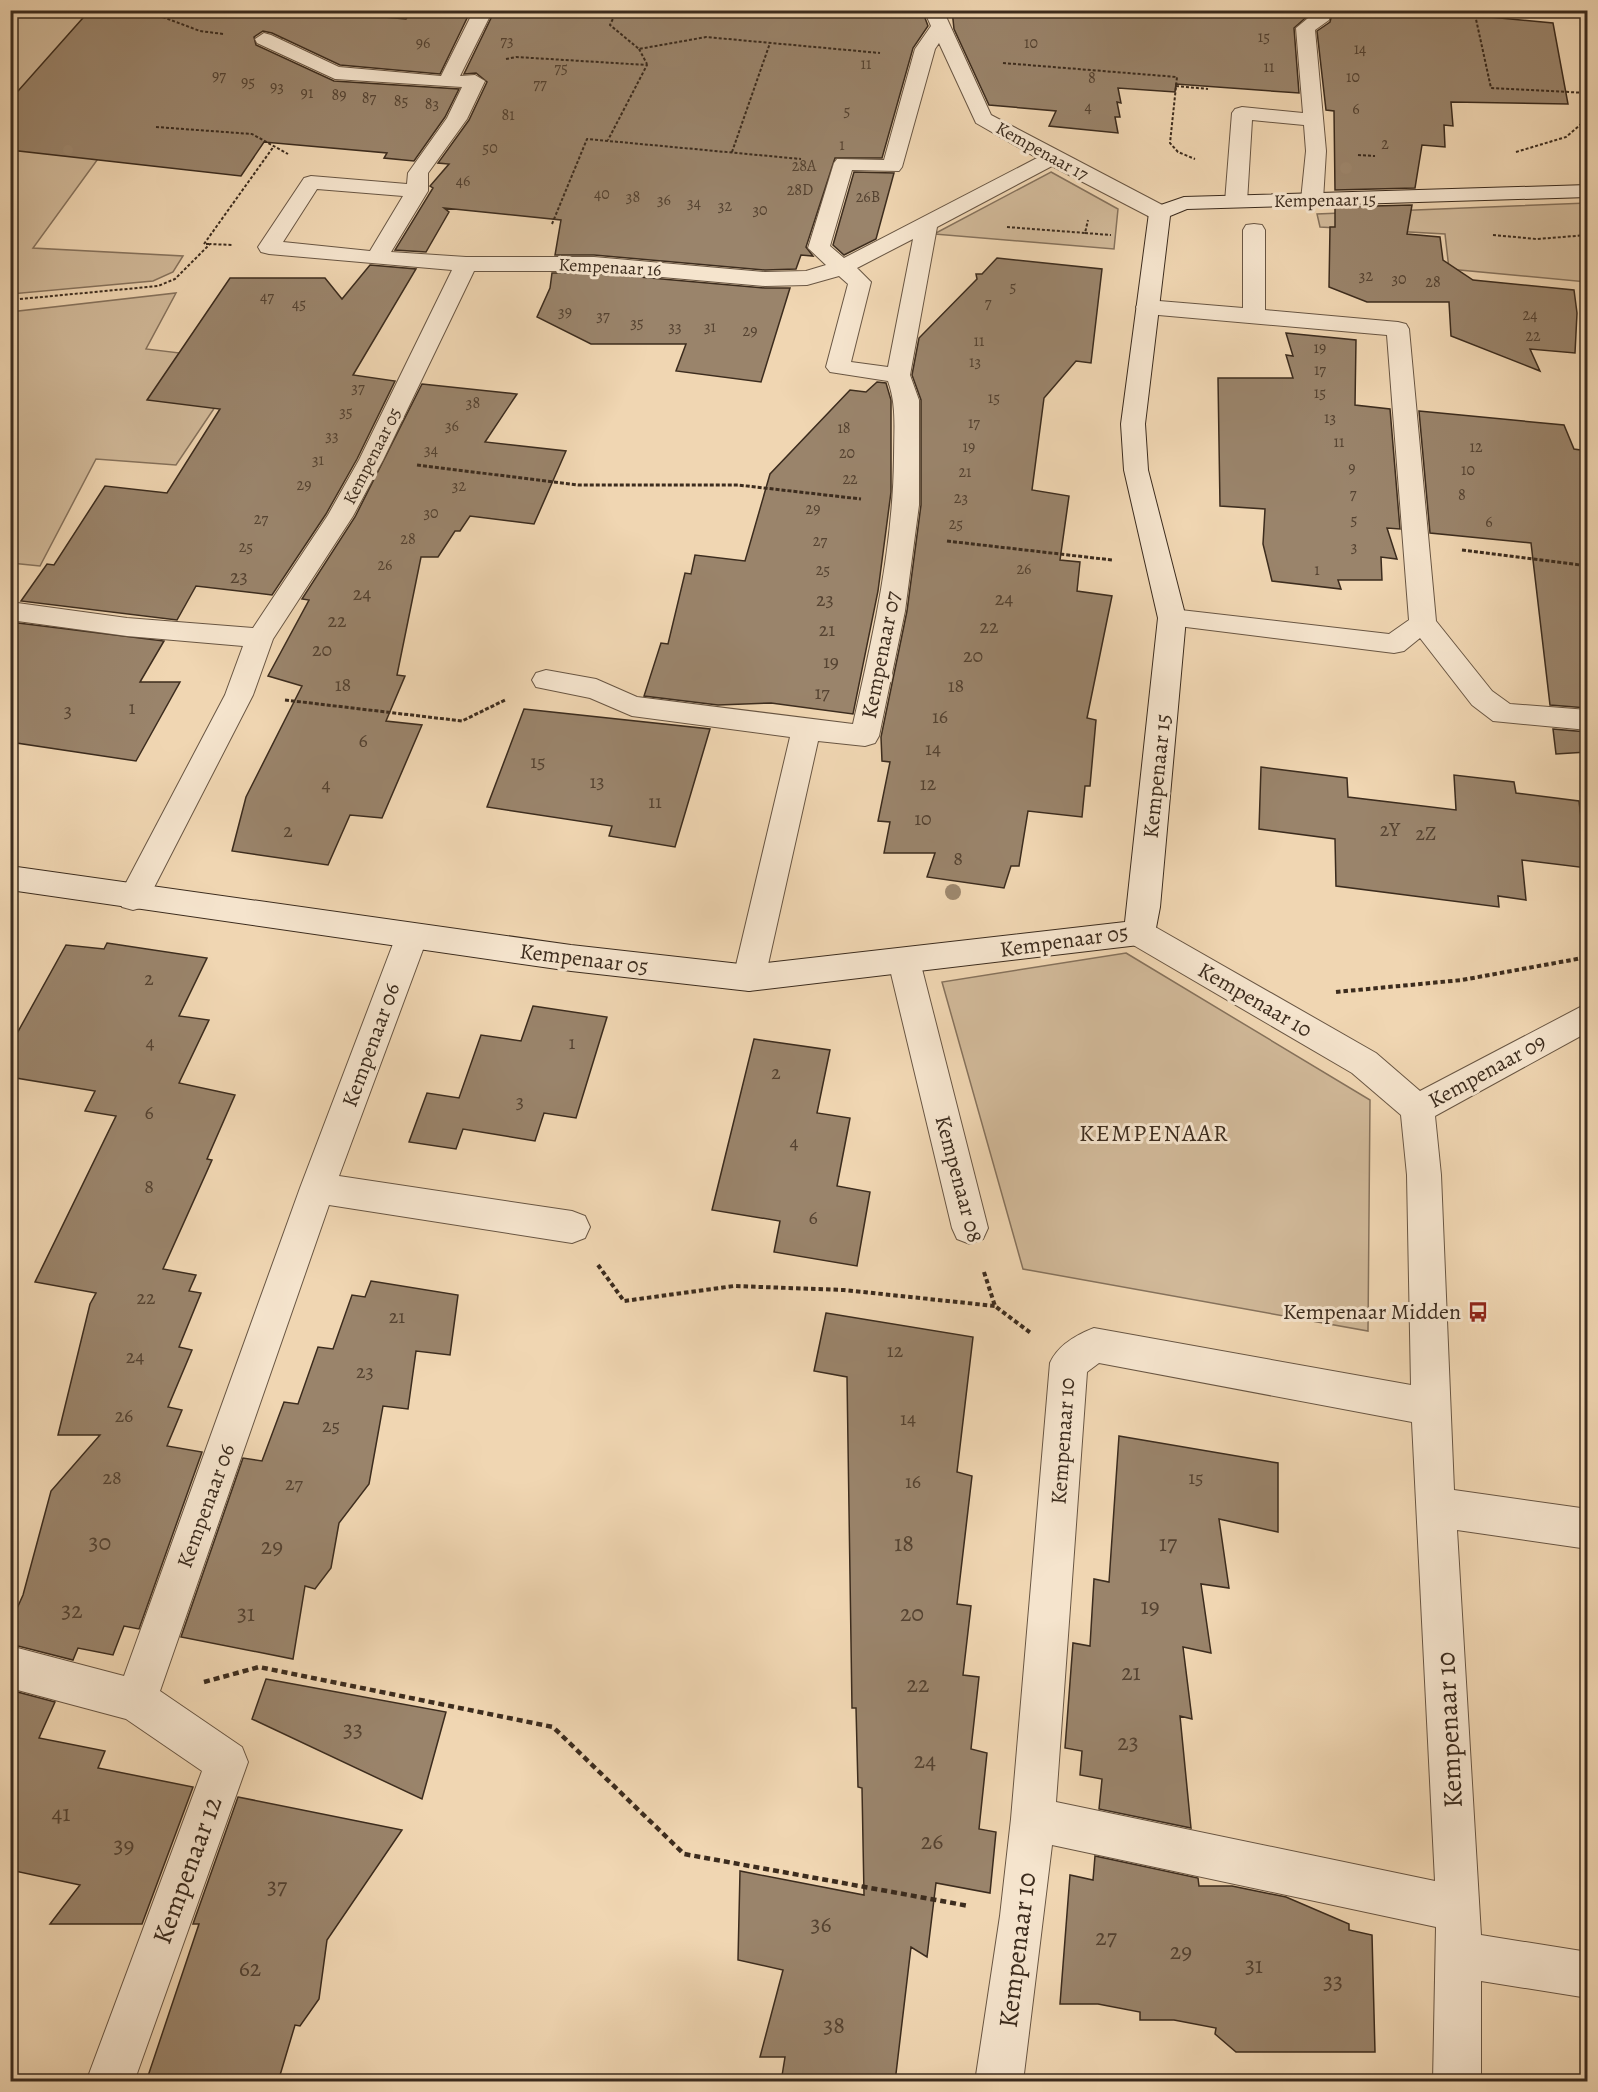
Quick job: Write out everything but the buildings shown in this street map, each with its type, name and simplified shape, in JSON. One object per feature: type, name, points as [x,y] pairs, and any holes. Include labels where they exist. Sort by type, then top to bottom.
[{"type":"street","points":[[447,82],[484,10]]},
{"type":"street","points":[[1312,200],[1316,151],[1305,28],[1322,16],[1322,10]]},
{"type":"street","name":"Kempenaar 17","points":[[844,163],[892,167],[936,19]]},
{"type":"street","name":"Kempenaar 17","points":[[936,19],[983,119],[1097,182],[1160,213]]},
{"type":"street","points":[[264,39],[335,73],[447,82],[475,81],[457,118],[418,173],[417,191],[377,258]]},
{"type":"street","points":[[1236,201],[1242,113],[1312,120]]},
{"type":"street","name":"Kempenaar 16","points":[[269,246],[377,258],[466,264],[594,264],[765,279],[807,278],[841,268],[1052,158]]},
{"type":"street","points":[[844,163],[819,248],[861,282],[838,367],[898,375]]},
{"type":"street","points":[[269,246],[311,182],[417,191]]},
{"type":"street","name":"Kempenaar 15","points":[[1139,933],[1144,907],[1172,618],[1136,470],[1133,424],[1160,213],[1184,202],[1312,200],[1587,190]]},
{"type":"street","points":[[904,518],[907,400],[898,375],[927,222]]},
{"type":"street","name":"Kempenaar 15","points":[[1254,230],[1254,316]]},
{"type":"street","name":"Kempenaar 05","points":[[134,898],[239,695],[260,638],[340,516],[371,460],[466,264]]},
{"type":"street","points":[[1147,308],[1398,329],[1424,623],[1482,698],[1503,714],[1587,720]]},
{"type":"street","name":"Kempenaar 07","points":[[546,680],[596,689],[632,706],[865,736],[892,610],[904,518]]},
{"type":"street","points":[[10,611],[127,627],[260,638]]},
{"type":"street","points":[[1172,618],[1394,644],[1424,623]]},
{"type":"street","points":[[749,978],[806,729]]},
{"type":"street","name":"Kempenaar 05","points":[[10,878],[134,898],[570,958],[749,978],[1139,933]]},
{"type":"street","name":"Kempenaar 10","points":[[1139,933],[1364,1063],[1418,1109],[1425,1174],[1430,1407],[1458,1909],[1457,2082]]},
{"type":"street","name":"Kempenaar 06","points":[[136,1700],[318,1188],[412,936]]},
{"type":"street","name":"Kempenaar 08","points":[[904,961],[970,1228]]},
{"type":"street","name":"Kempenaar 09","points":[[1418,1109],[1587,1016]]},
{"type":"street","points":[[318,1188],[572,1227]]},
{"type":"street","name":"Kempenaar 10","points":[[999,2082],[1023,1916],[1033,1819],[1069,1363],[1094,1345],[1430,1407]]},
{"type":"street","points":[[1436,1507],[1587,1529]]},
{"type":"street","points":[[10,1667],[136,1700]]},
{"type":"street","name":"Kempenaar 12","points":[[110,2082],[227,1762],[136,1700]]},
{"type":"street","points":[[1033,1819],[1458,1909]]},
{"type":"street","points":[[1458,1954],[1587,1975]]},
{"type":"path","points":[[144,10],[200,31],[264,39]]},
{"type":"path","points":[[617,10],[610,25],[639,49],[647,65]]},
{"type":"path","points":[[1474,10],[1491,88],[1586,93],[1587,100]]},
{"type":"path","points":[[639,49],[706,37],[923,57]]},
{"type":"path","points":[[732,152],[770,43]]},
{"type":"path","points":[[475,81],[493,62],[516,57],[647,65]]},
{"type":"path","points":[[993,62],[1177,77],[1170,143],[1178,152],[1238,175]]},
{"type":"path","points":[[608,141],[647,65]]},
{"type":"path","points":[[1507,153],[1539,148],[1582,127],[1587,118]]},
{"type":"path","points":[[156,127],[252,134],[308,164],[311,182]]},
{"type":"path","points":[[535,263],[587,139],[844,163]]},
{"type":"path","points":[[269,246],[204,244],[274,146]]},
{"type":"path","points":[[1316,151],[1385,157]]},
{"type":"path","points":[[927,222],[1085,233],[1097,182]]},
{"type":"path","points":[[10,300],[158,286],[175,279],[210,244]]},
{"type":"path","points":[[371,460],[578,485],[738,485],[1159,565]]},
{"type":"path","points":[[1416,544],[1587,566]]},
{"type":"path","points":[[239,695],[462,721],[546,680]]},
{"type":"path","points":[[1334,992],[1402,989],[1473,980],[1587,957]]},
{"type":"path","points":[[572,1227],[624,1301],[734,1286],[844,1290],[995,1306],[1069,1363]]},
{"type":"path","name":"Kempenaar 08","points":[[970,1228],[995,1306]]},
{"type":"path","points":[[136,1700],[259,1667],[553,1727],[684,1854],[1023,1916]]},
{"type":"shaded area","points":[[10,11],[298,11],[281,40],[236,37],[108,145],[33,248],[183,256],[173,272],[153,281],[11,294]]},
{"type":"shaded area","points":[[1051,172],[1118,209],[1114,249],[934,234]]},
{"type":"shaded area","points":[[1587,203],[1587,282],[1449,269],[1445,234],[1320,227],[1317,214]]},
{"type":"shaded area","points":[[176,293],[146,349],[246,361],[176,465],[96,459],[40,566],[11,563],[10,312]]},
{"type":"shaded area","points":[[1126,953],[1370,1100],[1368,1331],[1023,1269],[942,982]]},
{"type":"place","name":"Kempenaar Midden","points":[[1478,1312]]},
{"type":"district","name":"KEMPENAAR","points":[[1154,1133]]}]
